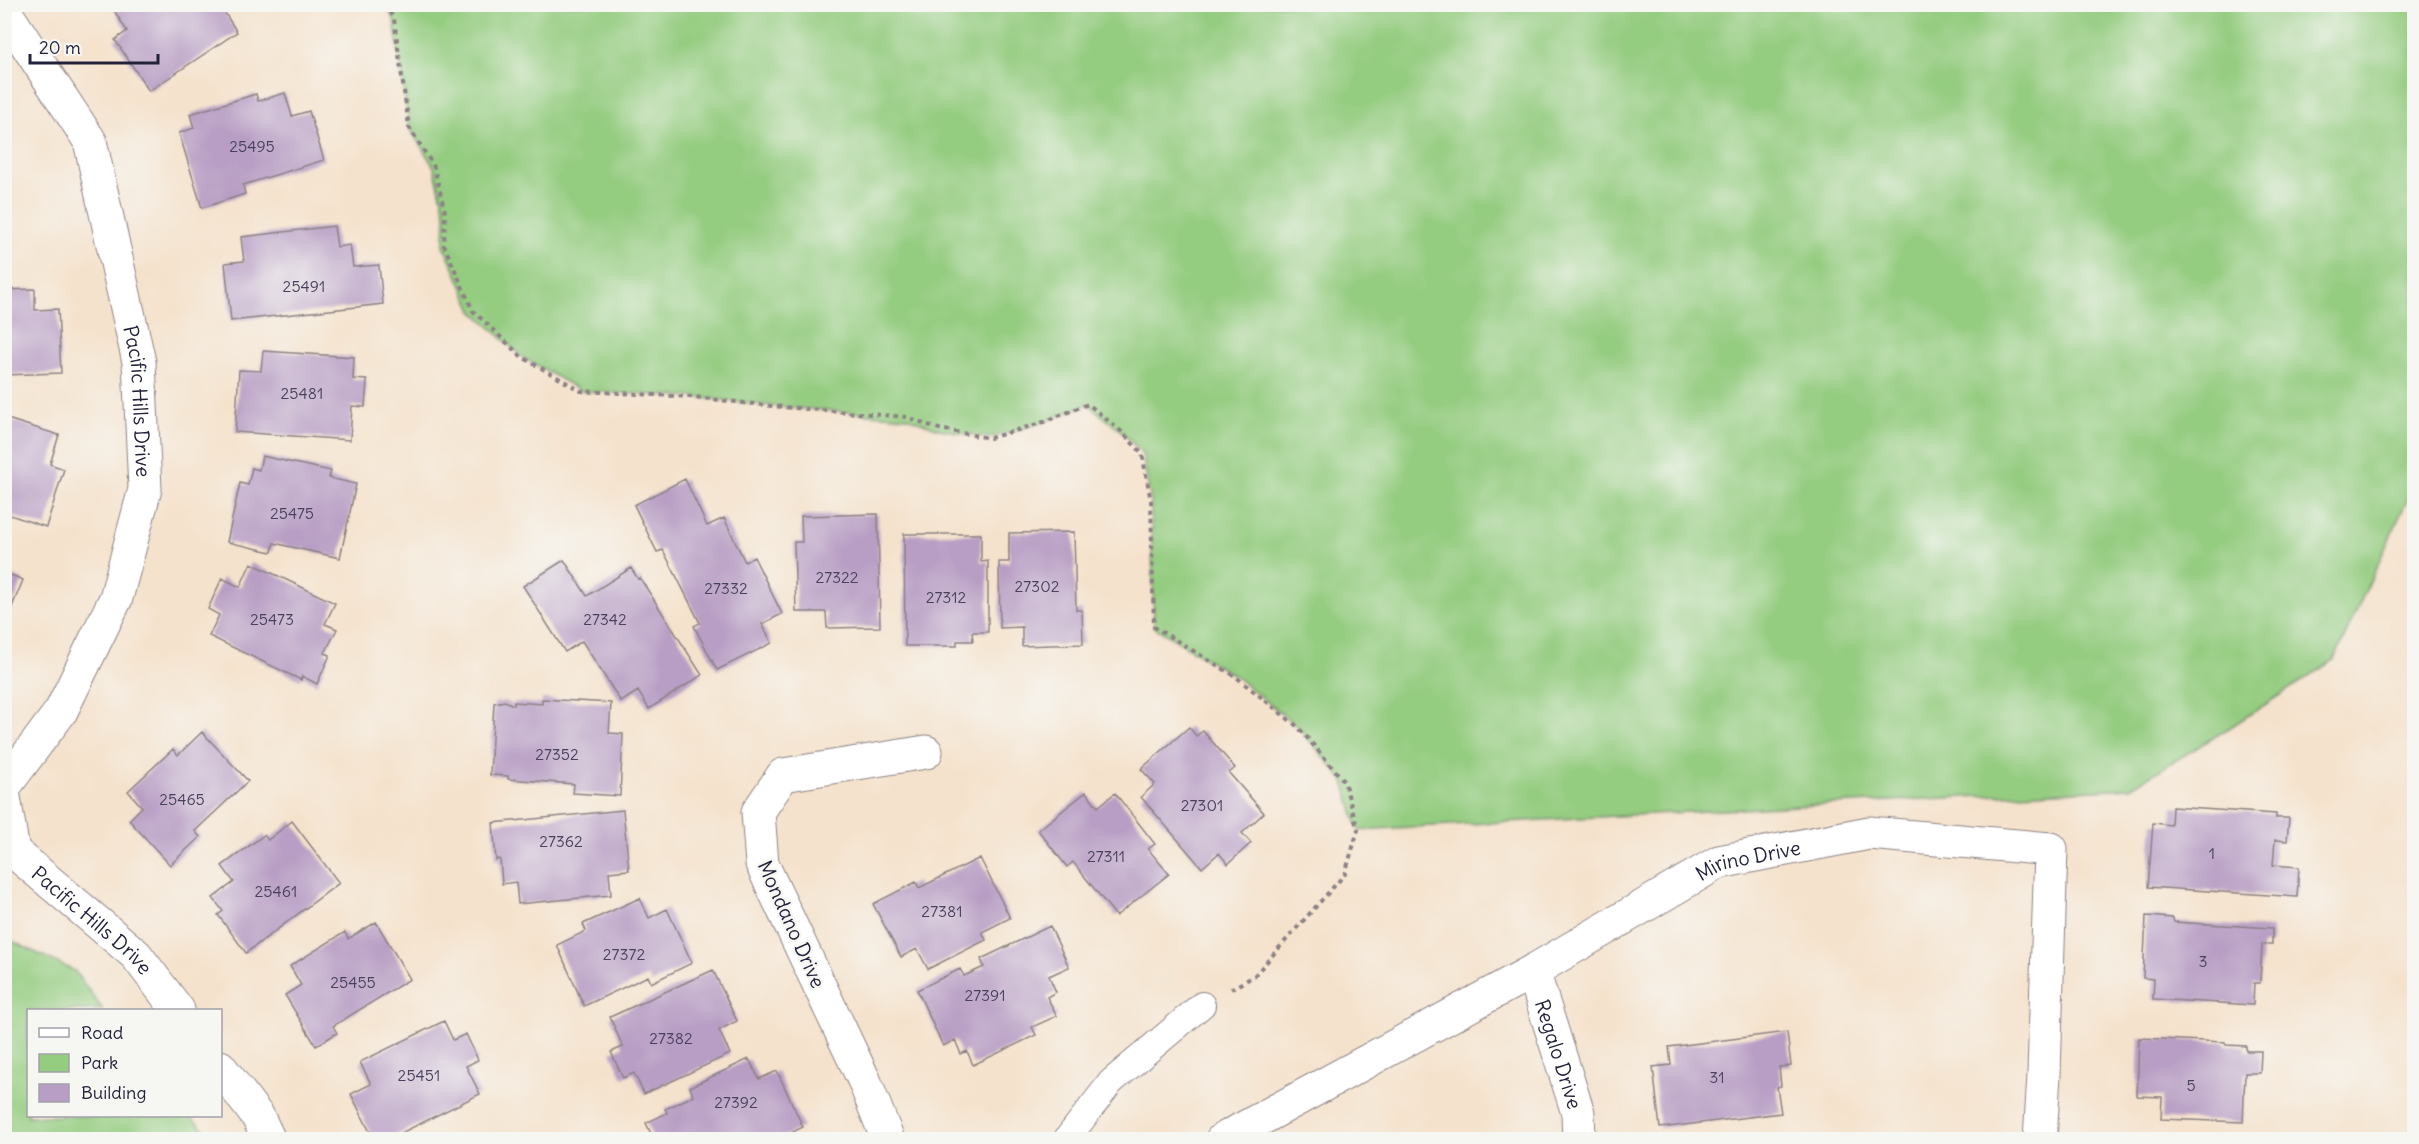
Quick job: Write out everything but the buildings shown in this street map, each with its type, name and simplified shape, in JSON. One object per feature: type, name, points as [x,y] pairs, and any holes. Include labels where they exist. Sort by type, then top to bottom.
[{"type":"street","name":"Pacific Hills Drive","points":[[4,10],[90,141],[139,362],[145,489],[116,598],[60,711],[4,787]]},
{"type":"street","name":"Mondano Drive","points":[[888,1140],[864,1080],[762,864],[758,812],[783,775],[926,752]]},
{"type":"street","name":"Pacific Hills Drive","points":[[4,797],[13,851],[136,955],[176,1009]]},
{"type":"street","name":"Mirino Drive","points":[[1222,1140],[1533,971],[1719,862],[1869,833],[2051,849],[2040,1140]]},
{"type":"street","name":"Regalo Drive","points":[[1533,971],[1578,1113],[1579,1140]]},
{"type":"street","points":[[222,1070],[258,1117],[269,1140]]},
{"type":"lane","points":[[1066,1140],[1111,1082],[1202,1005]]},
{"type":"path","points":[[385,4],[394,19],[409,127],[434,167],[446,212],[444,244],[473,311],[522,357],[581,391],[694,397],[907,417],[939,429],[990,438],[1041,423],[1088,404],[1122,432],[1142,453],[1151,501],[1154,627],[1235,676],[1298,728],[1344,781],[1358,830],[1345,874],[1254,976],[1202,1005]]},
{"type":"green space","points":[[385,5],[2414,5],[2414,485],[2334,660],[2130,788],[1358,830],[1344,781],[1298,727],[1235,676],[1154,627],[1151,501],[1142,453],[1122,432],[1088,404],[1041,423],[990,438],[939,429],[907,417],[694,397],[581,391],[522,357],[473,311],[444,245],[445,212],[434,167],[409,127],[394,19]]},
{"type":"green space","points":[[5,938],[75,971],[102,1009],[27,1009],[27,1117],[191,1117],[208,1133],[210,1139],[5,1139]]}]
